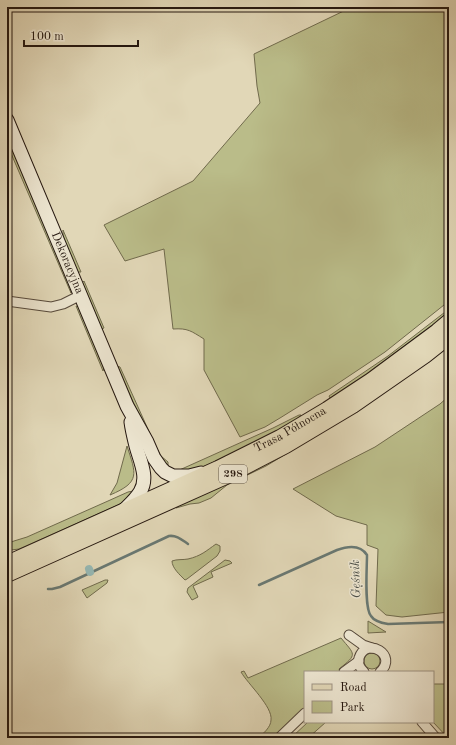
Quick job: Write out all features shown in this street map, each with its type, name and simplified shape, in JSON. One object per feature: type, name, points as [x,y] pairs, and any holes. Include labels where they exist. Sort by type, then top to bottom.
[{"type":"main road","name":"Trasa Północna","points":[[7,563],[218,468],[280,437],[327,409],[371,380],[438,331],[449,321]]},
{"type":"main road","name":"Trasa Północna","points":[[7,575],[228,476],[286,446],[353,406],[449,337]]},
{"type":"street","name":"Dekoracyjna","points":[[7,120],[127,406],[154,458],[165,472],[174,476],[189,476],[218,468]]},
{"type":"street","points":[[7,301],[50,308],[81,296]]},
{"type":"street","name":"Dekoracyjna","points":[[123,511],[140,492],[144,483],[142,463],[136,447],[127,406]]},
{"type":"street","points":[[363,671],[349,635],[363,645],[380,650],[385,657],[384,670]]},
{"type":"street","points":[[345,671],[359,659],[364,650],[372,648]]},
{"type":"street","points":[[279,738],[304,714]]},
{"type":"street","points":[[423,723],[436,738]]},
{"type":"green space","points":[[352,7],[449,7],[449,301],[385,352],[328,390],[317,395],[265,427],[240,437],[204,370],[204,339],[189,331],[173,329],[164,249],[125,261],[104,225],[193,181],[260,103],[254,54]]},
{"type":"green space","points":[[7,135],[71,288],[71,293],[7,144]]},
{"type":"green space","points":[[63,230],[81,272],[77,272],[63,237]]},
{"type":"green space","points":[[84,281],[104,328],[101,329],[82,283]]},
{"type":"green space","points":[[76,306],[79,307],[104,368],[103,371]]},
{"type":"green space","points":[[449,309],[449,316],[391,361],[330,398],[329,396],[388,356]]},
{"type":"green space","points":[[117,366],[120,367],[156,447],[161,456],[168,462],[168,467],[159,460]]},
{"type":"green space","points":[[449,396],[449,612],[402,617],[386,615],[376,606],[378,549],[367,545],[367,525],[336,516],[293,489],[375,447],[440,404]]},
{"type":"green space","points":[[301,415],[286,429],[196,470],[175,472],[273,428]]},
{"type":"green space","points":[[127,446],[134,470],[134,476],[127,486],[110,495],[117,483]]},
{"type":"green space","points":[[296,448],[266,466],[227,485],[211,498],[199,503],[176,508],[175,504]]},
{"type":"green space","points":[[138,490],[125,502],[19,549],[11,550],[7,548],[7,544],[27,537],[128,492]]},
{"type":"green space","points":[[216,544],[220,546],[220,551],[217,556],[185,580],[172,564],[172,561],[188,559],[203,553]]},
{"type":"green space","points":[[225,560],[232,563],[211,572],[213,577],[193,586],[198,597],[192,600],[187,592],[188,588]]},
{"type":"green space","points":[[108,580],[107,583],[87,598],[82,590]]},
{"type":"green space","points":[[368,621],[386,632],[368,633]]},
{"type":"green space","points":[[341,638],[352,651],[352,657],[339,669],[340,671],[304,671],[304,709],[272,738],[258,738],[270,725],[271,715],[264,702],[241,672],[244,671],[248,678]]},
{"type":"green space","points":[[372,653],[379,658],[380,661],[375,668],[372,669],[365,664],[364,661],[369,654]]},
{"type":"green space","points":[[434,684],[449,684],[448,738],[434,723]]},
{"type":"green space","points":[[307,723],[325,723],[308,738],[291,738]]},
{"type":"waterway","name":"Gęśnik","points":[[48,589],[60,587],[169,536],[177,537],[188,544]]},
{"type":"waterway","name":"Gęśnik","points":[[259,585],[337,550],[354,547],[361,549],[367,555],[367,605],[369,612],[374,619],[388,624],[449,622]]}]
